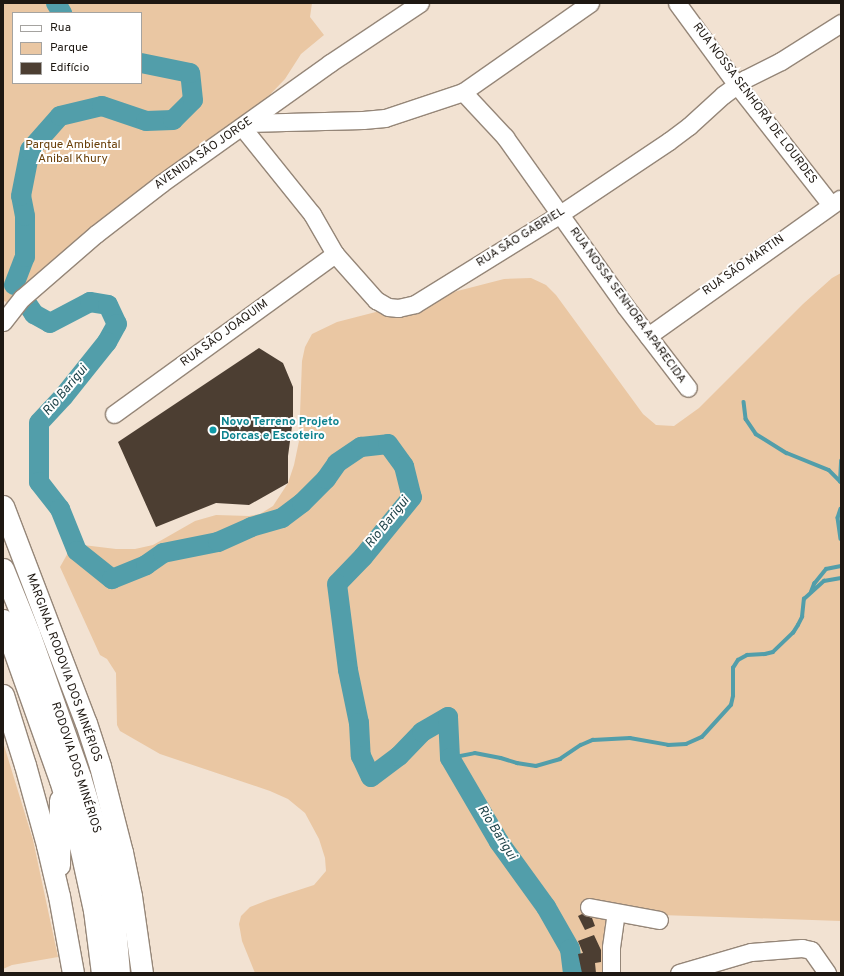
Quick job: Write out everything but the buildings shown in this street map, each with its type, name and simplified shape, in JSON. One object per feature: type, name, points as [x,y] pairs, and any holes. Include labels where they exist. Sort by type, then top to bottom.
[{"type":"main road","name":"MARGINAL RODOVIA DOS MINÉRIOS","points":[[3,506],[86,723],[100,766],[122,852],[131,896],[142,973]]},
{"type":"main road","name":"RODOVIA DOS MINÉRIOS","points":[[3,569],[32,640],[80,777],[99,840],[113,902],[119,973]]},
{"type":"main road","name":"RODOVIA DOS MINÉRIOS","points":[[3,620],[60,780],[82,853],[94,910],[102,973]]},
{"type":"main road","points":[[3,695],[25,765],[59,896],[73,973]]},
{"type":"main road","points":[[59,896],[60,780]]},
{"type":"street","name":"AVENIDA SÃO JORGE","points":[[3,322],[22,298],[96,234],[162,183],[330,63],[399,9],[420,3]]},
{"type":"street","points":[[245,125],[385,118],[463,92],[590,3]]},
{"type":"street","name":"RUA NOSSA SENHORA DE LOURDES","points":[[677,3],[737,85],[836,202]]},
{"type":"street","name":"RUA SÃO GABRIEL","points":[[245,125],[312,214],[335,254],[376,300],[388,307],[398,308],[415,304],[560,214],[669,141],[737,85],[781,61],[841,23]]},
{"type":"street","name":"RUA NOSSA SENHORA APARECIDA","points":[[463,92],[505,137],[624,306],[688,388]]},
{"type":"street","name":"RUA SÃO MARTIN","points":[[648,336],[836,202]]},
{"type":"street","name":"RUA SÃO JOAQUIM","points":[[114,414],[335,254]]},
{"type":"street","points":[[589,907],[659,920]]},
{"type":"street","points":[[611,973],[611,947],[616,912]]},
{"type":"street","points":[[679,973],[751,952],[802,948],[811,950],[827,973]]},
{"type":"green space","name":"Parque Ambiental Anibal Khury","points":[[3,3],[312,3],[310,17],[324,35],[301,54],[285,79],[258,107],[8,305],[5,301],[3,302]]},
{"type":"green space","points":[[841,273],[841,921],[661,915],[618,922],[605,973],[255,973],[242,941],[239,924],[241,916],[250,907],[314,885],[326,871],[325,858],[319,839],[305,813],[288,799],[270,791],[160,754],[120,731],[117,725],[116,673],[107,659],[100,655],[60,567],[69,551],[83,545],[116,549],[135,549],[153,545],[195,521],[216,515],[249,516],[260,514],[273,506],[288,483],[294,465],[299,441],[302,361],[305,347],[312,334],[337,322],[504,279],[531,278],[546,285],[556,295],[643,414],[656,425],[674,426],[699,408],[803,304],[832,278]]},
{"type":"green space","points":[[3,742],[33,840],[58,957],[12,965],[3,969]]},
{"type":"waterway","name":"Rio Barigui","points":[[56,3],[61,12]]},
{"type":"waterway","name":"Rio Barigui","points":[[14,285],[25,257],[25,216],[21,196],[30,150],[60,116],[102,106],[146,121],[173,120],[193,100],[190,73],[142,63]]},
{"type":"waterway","name":"Rio Barigui","points":[[28,305],[34,314],[50,323],[90,302],[108,305],[117,324],[107,342],[63,397],[39,423],[39,482],[60,509],[77,551],[112,579],[146,565],[163,553],[218,542],[251,527],[282,518],[302,503],[326,479],[337,463],[361,447],[388,444],[404,466],[412,497],[363,557],[337,584],[348,670],[359,723],[361,756],[371,777],[399,756],[422,732],[448,717],[450,758],[499,842],[546,907],[570,949],[573,973]]},
{"type":"waterway","points":[[744,402],[746,419],[756,434],[787,453],[829,470],[841,482]]},
{"type":"waterway","points":[[840,482],[841,461]]},
{"type":"waterway","points":[[841,509],[838,518],[841,539]]},
{"type":"waterway","points":[[811,592],[814,584],[826,569],[841,566]]},
{"type":"waterway","points":[[450,758],[475,753],[536,766],[560,759],[581,745],[593,740],[630,738],[668,745],[686,744],[702,737],[731,705],[733,696],[733,668],[738,660],[747,655],[773,652],[793,633],[798,625],[802,617],[804,599],[824,581],[841,578]]},
{"type":"place","name":"Novo Terreno Projeto Dorcas e Escoteiro","points":[[213,430]]}]
